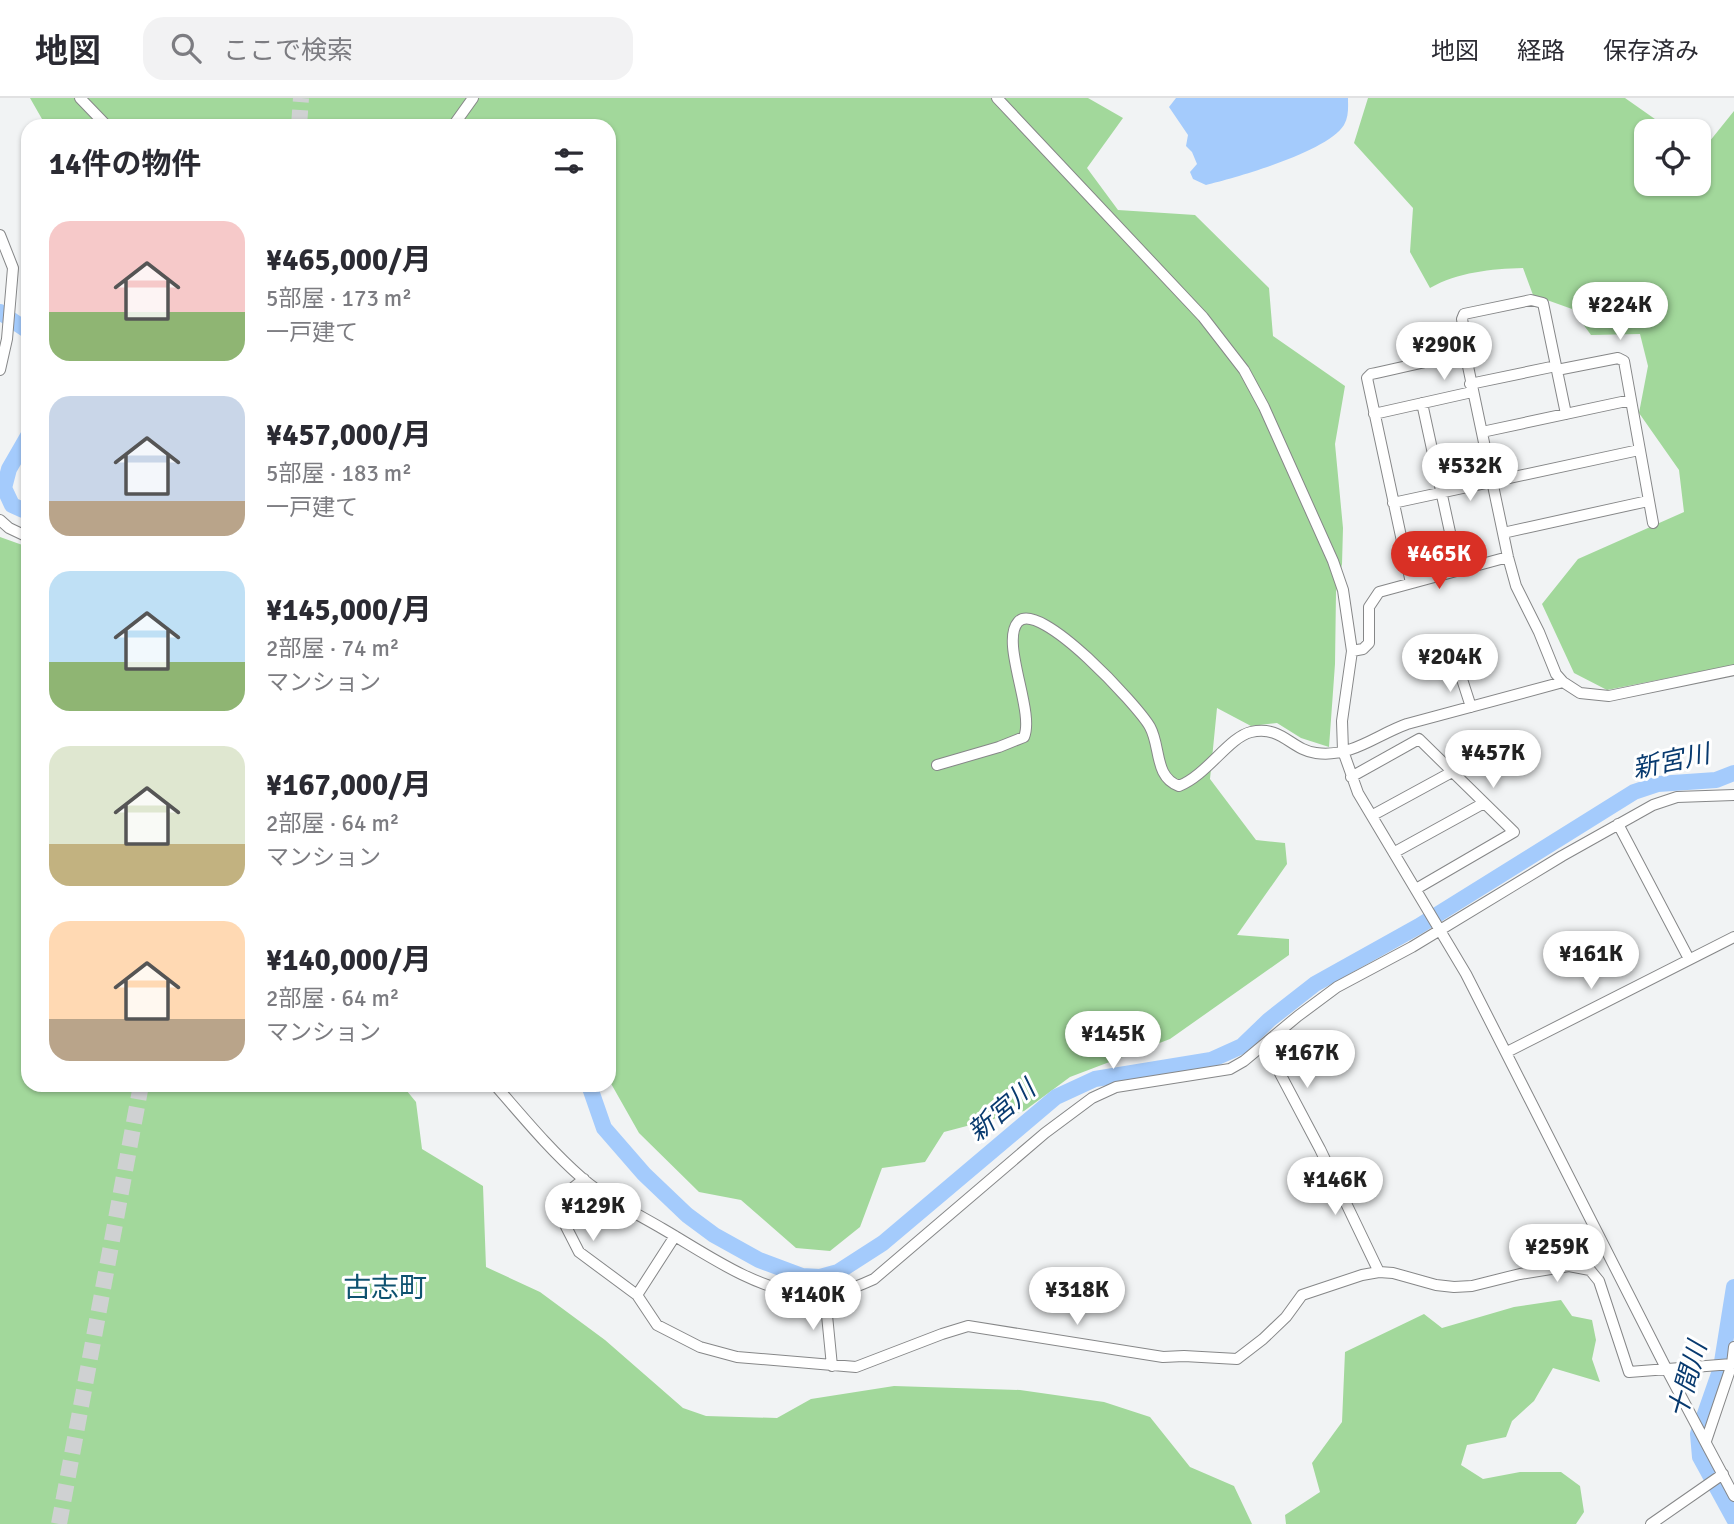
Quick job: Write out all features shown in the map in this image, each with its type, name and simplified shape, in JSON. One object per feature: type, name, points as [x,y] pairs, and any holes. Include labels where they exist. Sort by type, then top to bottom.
[{"type":"street","points":[[80,98],[100,119]]},
{"type":"street","points":[[458,119],[473,98]]},
{"type":"street","points":[[997,98],[1203,317],[1244,370],[1264,407],[1333,561],[1343,590],[1352,651],[1342,721],[1343,751],[1351,777],[1438,925],[1507,1052],[1667,1370],[1734,1496]]},
{"type":"street","points":[[0,235],[13,268],[0,370]]},
{"type":"street","points":[[1566,414],[1543,303],[1531,300],[1464,314],[1464,330],[1458,333],[1465,352],[1508,557],[1516,586],[1556,674],[1580,693],[1609,696],[1734,670]]},
{"type":"street","points":[[1411,583],[1367,378],[1371,374],[1412,364],[1424,364],[1465,352]]},
{"type":"street","points":[[1374,414],[1557,368],[1618,358],[1624,361],[1653,523]]},
{"type":"street","points":[[1482,432],[1631,400]]},
{"type":"street","points":[[1422,403],[1458,569]]},
{"type":"street","points":[[1393,503],[1639,450]]},
{"type":"street","points":[[1503,533],[1648,501]]},
{"type":"street","points":[[0,520],[21,534]]},
{"type":"street","points":[[1352,651],[1363,649],[1370,643],[1369,607],[1379,592],[1508,557]]},
{"type":"street","points":[[937,765],[1024,737],[1024,703],[1013,651],[1014,631],[1017,622],[1030,618],[1067,639],[1087,656],[1137,710],[1151,729],[1160,767],[1171,783],[1179,786],[1192,781],[1238,737],[1251,732],[1264,730],[1279,733],[1312,753],[1328,754],[1358,748],[1387,731],[1407,724],[1563,682]]},
{"type":"street","points":[[1460,673],[1471,707]]},
{"type":"street","points":[[1351,777],[1419,739],[1514,832],[1416,889]]},
{"type":"street","points":[[1373,815],[1452,772]]},
{"type":"street","points":[[501,1092],[548,1145],[584,1179],[610,1198],[675,1236],[752,1279],[780,1290],[825,1295],[848,1291],[874,1279],[1045,1133],[1092,1098],[1116,1087],[1230,1069],[1265,1045],[1337,987],[1438,925],[1618,824],[1653,805],[1677,797],[1734,794]]},
{"type":"street","points":[[1395,852],[1484,803]]},
{"type":"street","points":[[1618,824],[1689,959]]},
{"type":"street","points":[[1507,1052],[1734,937]]},
{"type":"street","points":[[1265,1045],[1320,1149],[1379,1272]]},
{"type":"street","points":[[584,1179],[554,1203],[579,1252],[637,1295],[657,1325],[701,1348],[737,1357],[856,1367],[968,1326],[1163,1357],[1237,1359],[1286,1317],[1302,1295],[1362,1275],[1393,1273],[1454,1287],[1472,1286],[1569,1266],[1590,1269],[1599,1280],[1629,1372],[1732,1364]]},
{"type":"street","points":[[637,1295],[675,1236]]},
{"type":"street","points":[[825,1295],[832,1366]]},
{"type":"street","points":[[1706,1441],[1732,1364],[1734,1347]]},
{"type":"street","points":[[1651,1524],[1723,1474]]},
{"type":"green space","points":[[30,98],[1088,98],[1123,118],[1087,168],[1118,210],[1195,215],[1269,288],[1273,336],[1345,386],[1335,444],[1343,528],[1342,564],[1336,592],[1335,664],[1329,747],[1301,738],[1277,723],[1251,726],[1217,708],[1210,779],[1256,840],[1285,843],[1287,864],[1237,935],[1289,939],[1289,955],[1170,1039],[1070,1077],[1024,1111],[944,1132],[925,1162],[882,1168],[860,1227],[830,1251],[796,1248],[741,1200],[699,1192],[639,1133],[616,1092],[616,119],[42,119]]},
{"type":"green space","points":[[1368,98],[1625,98],[1655,119],[1634,119],[1634,196],[1711,196],[1711,140],[1734,111],[1734,665],[1607,690],[1574,673],[1542,604],[1578,559],[1684,512],[1679,470],[1639,413],[1648,366],[1640,334],[1591,335],[1572,309],[1533,295],[1523,268],[1475,272],[1430,288],[1410,252],[1413,208],[1354,143]]},
{"type":"green space","points":[[0,537],[21,544],[21,1092],[408,1092],[416,1102],[422,1149],[483,1186],[486,1267],[540,1292],[605,1340],[683,1408],[706,1416],[777,1418],[811,1399],[894,1386],[1020,1390],[1104,1402],[1150,1417],[1190,1467],[1234,1486],[1252,1524],[0,1524]]},
{"type":"green space","points":[[1561,1300],[1572,1316],[1592,1320],[1596,1340],[1592,1359],[1600,1382],[1553,1368],[1534,1401],[1512,1421],[1506,1437],[1467,1445],[1461,1465],[1483,1479],[1520,1472],[1561,1472],[1580,1486],[1584,1512],[1576,1524],[1286,1524],[1285,1515],[1320,1492],[1312,1463],[1342,1422],[1345,1352],[1424,1314],[1442,1328],[1514,1307]]},
{"type":"water","points":[[1176,98],[1348,98],[1348,112],[1344,125],[1320,145],[1281,162],[1206,185],[1193,179],[1190,172],[1197,164],[1186,146],[1188,135],[1169,107]]},
{"type":"waterway","name":"新宮川","points":[[0,312],[21,326]]},
{"type":"waterway","name":"新宮川","points":[[21,448],[9,469],[4,488],[12,505],[21,509]]},
{"type":"waterway","name":"新宮川","points":[[591,1092],[604,1128],[644,1174],[687,1215],[714,1235],[759,1260],[802,1276],[820,1277],[838,1272],[883,1243],[1056,1097],[1095,1079],[1211,1060],[1242,1046],[1269,1020],[1315,984],[1419,926],[1634,792],[1658,784],[1716,780],[1734,773]]},
{"type":"waterway","name":"十間川","points":[[1734,1287],[1721,1368],[1698,1434],[1700,1457],[1734,1519]]},
{"type":"tunnel","points":[[300,119],[301,98]]},
{"type":"tunnel","points":[[59,1524],[140,1092]]},
{"type":"district","name":"古志町","points":[[385,1288]]}]
